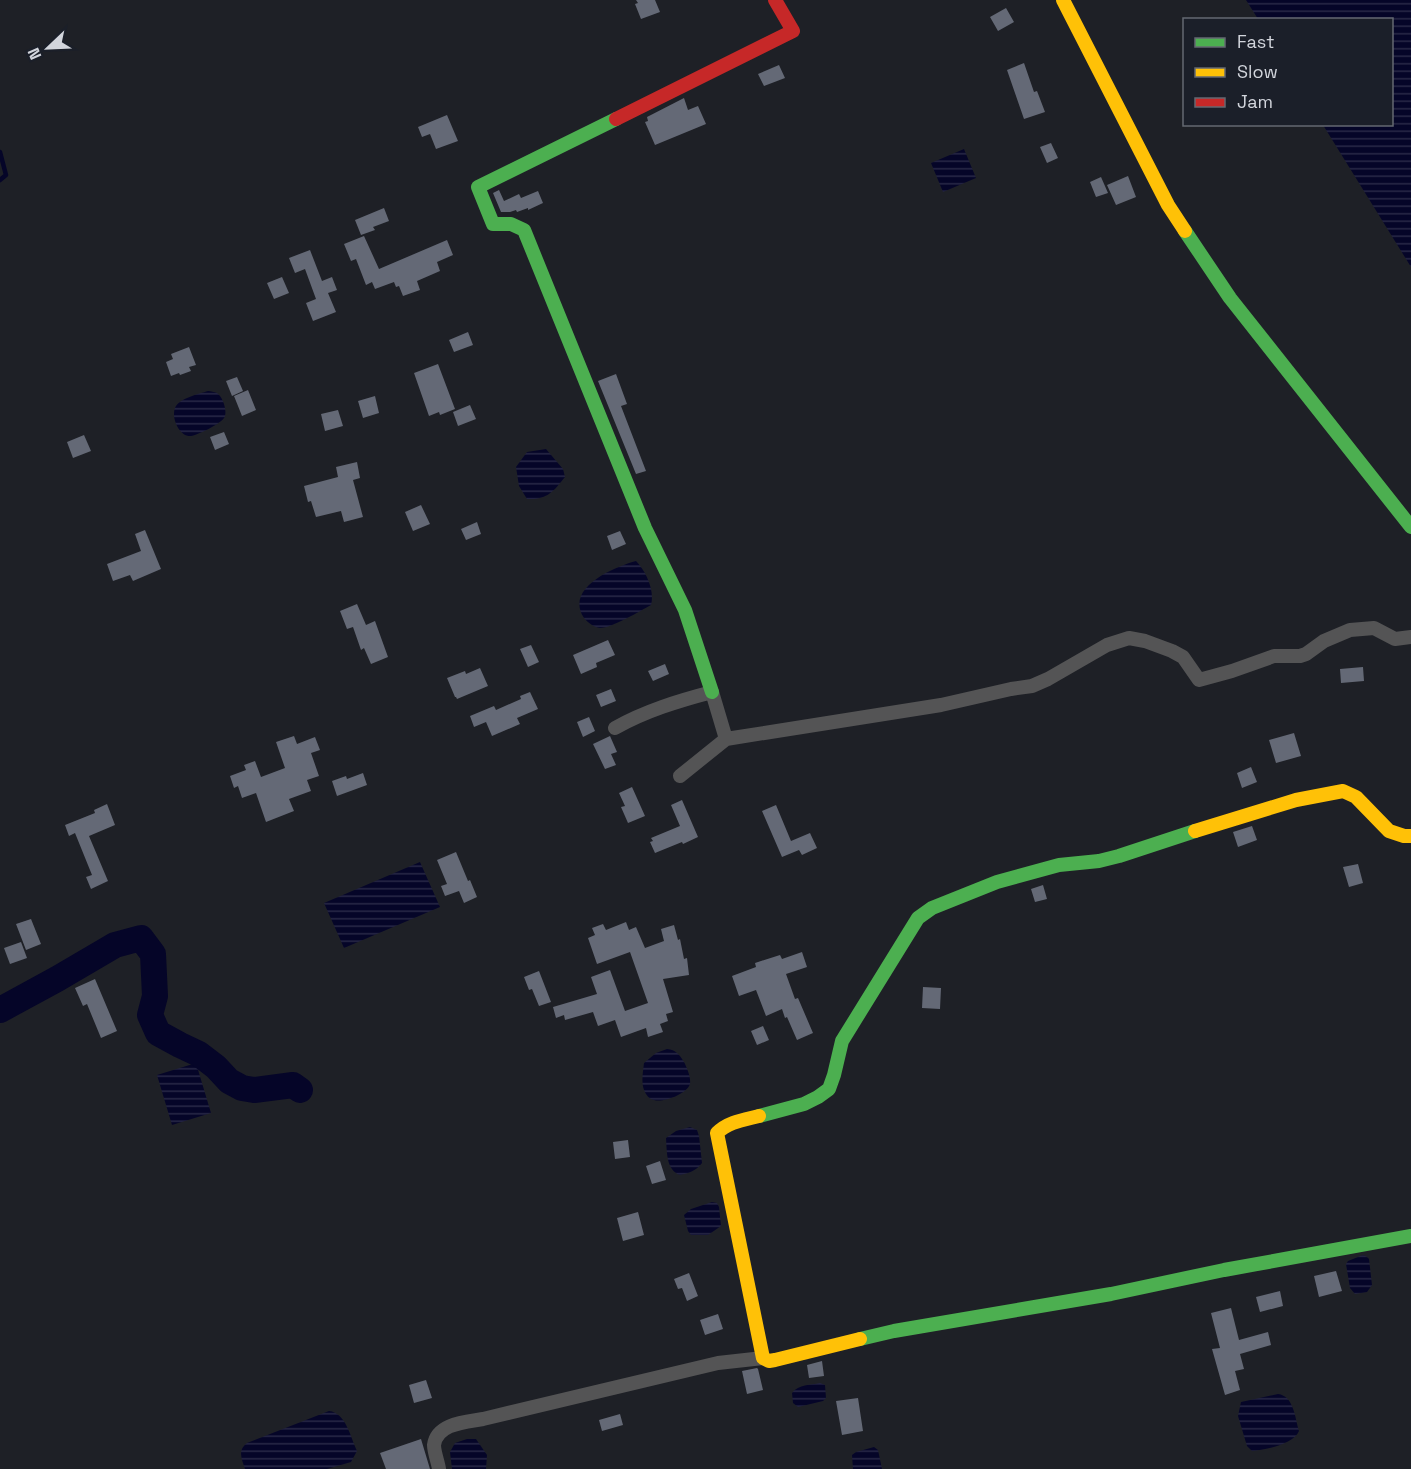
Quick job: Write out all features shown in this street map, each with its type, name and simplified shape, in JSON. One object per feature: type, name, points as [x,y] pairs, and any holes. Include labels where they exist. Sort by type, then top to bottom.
[{"type":"street","points":[[726,739],[685,610],[645,528],[524,230],[511,224],[493,224],[478,187],[793,31],[775,0]]},
{"type":"street","points":[[1063,0],[1168,205],[1230,298],[1411,526]]},
{"type":"street","points":[[680,776],[726,739],[941,705],[1032,686],[1107,645],[1129,638],[1145,640],[1183,657],[1199,680],[1274,656],[1300,656],[1324,641],[1350,630],[1374,628],[1395,639],[1411,637]]},
{"type":"street","points":[[615,728],[671,703],[712,692]]},
{"type":"street","points":[[764,1358],[717,1133],[731,1122],[804,1104],[829,1089],[842,1041],[918,918],[932,908],[997,882],[1059,865],[1099,861],[1119,856],[1296,800],[1343,791],[1356,797],[1389,831],[1411,836]]},
{"type":"street","points":[[439,1469],[434,1445],[440,1433],[452,1424],[483,1419],[718,1363],[764,1358],[775,1360],[894,1331],[1111,1294],[1224,1270],[1411,1236]]},
{"type":"water","points":[[1246,0],[1411,0],[1411,267],[1324,126],[1393,126],[1393,18],[1257,18]]},
{"type":"water","points":[[964,149],[976,178],[943,192],[931,163]]},
{"type":"water","points":[[208,391],[217,393],[221,398],[225,409],[224,418],[191,436],[183,433],[177,426],[174,416],[175,408],[185,399]]},
{"type":"water","points":[[546,449],[563,469],[565,477],[549,494],[540,498],[527,499],[519,486],[516,467],[527,452]]},
{"type":"water","points":[[636,561],[649,582],[652,594],[651,605],[626,619],[605,627],[600,628],[589,623],[584,618],[580,607],[581,597],[586,588],[594,580],[616,568]]},
{"type":"water","points":[[420,862],[440,907],[344,948],[324,903]]},
{"type":"water","points":[[667,1049],[675,1051],[682,1059],[690,1078],[690,1084],[688,1088],[674,1097],[658,1101],[648,1097],[643,1087],[644,1063],[656,1053]]},
{"type":"water","points":[[196,1063],[211,1113],[172,1125],[157,1075]]},
{"type":"water","points":[[690,1127],[697,1130],[699,1136],[702,1163],[692,1171],[680,1175],[675,1173],[670,1165],[666,1138],[676,1131]]},
{"type":"water","points":[[712,1202],[717,1203],[719,1207],[721,1226],[708,1235],[691,1235],[684,1215],[691,1209]]},
{"type":"water","points":[[1363,1255],[1369,1259],[1372,1285],[1367,1292],[1355,1294],[1350,1288],[1346,1264]]},
{"type":"water","points":[[820,1383],[825,1385],[826,1398],[823,1401],[798,1407],[793,1403],[792,1393],[795,1390],[805,1385]]},
{"type":"water","points":[[1278,1394],[1291,1403],[1299,1431],[1296,1436],[1285,1443],[1252,1451],[1247,1446],[1238,1416],[1241,1402]]},
{"type":"water","points":[[329,1411],[340,1416],[350,1432],[357,1451],[351,1462],[327,1469],[245,1469],[241,1452],[247,1443]]},
{"type":"water","points":[[476,1439],[487,1455],[486,1469],[452,1469],[450,1452],[455,1443]]},
{"type":"water","points":[[874,1447],[878,1450],[882,1469],[853,1469],[852,1455]]},
{"type":"building","points":[[636,0],[655,0],[660,12],[641,19],[635,4],[638,3]]},
{"type":"building","points":[[1006,8],[1014,22],[998,31],[990,17]]},
{"type":"building","points":[[1024,63],[1034,92],[1037,91],[1045,112],[1024,119],[1007,70]]},
{"type":"building","points":[[779,65],[785,78],[764,86],[758,74]]},
{"type":"building","points":[[684,98],[688,110],[698,106],[706,124],[655,145],[645,122],[648,121],[647,117]]},
{"type":"building","points":[[447,115],[458,141],[436,149],[430,134],[422,137],[418,127]]},
{"type":"building","points":[[1051,143],[1058,158],[1047,163],[1040,147]]},
{"type":"building","points":[[1128,176],[1136,197],[1116,205],[1107,185]]},
{"type":"building","points":[[1101,177],[1108,193],[1096,197],[1090,182]]},
{"type":"building","points":[[499,190],[504,201],[519,194],[521,198],[538,191],[543,203],[528,210],[528,208],[517,212],[516,210],[501,212],[493,193]]},
{"type":"building","points":[[384,208],[389,221],[361,235],[355,220]]},
{"type":"building","points":[[364,236],[379,269],[447,240],[453,255],[437,262],[440,271],[417,281],[420,290],[403,296],[399,286],[396,287],[394,282],[375,289],[372,282],[366,285],[356,259],[351,261],[344,244]]},
{"type":"building","points":[[310,250],[322,281],[332,277],[337,290],[328,293],[336,312],[313,321],[306,303],[316,299],[305,269],[295,273],[289,258]]},
{"type":"building","points":[[282,277],[289,293],[274,299],[267,283]]},
{"type":"building","points":[[468,332],[473,345],[454,352],[449,340]]},
{"type":"building","points":[[189,347],[196,365],[189,367],[191,371],[171,376],[166,362],[173,359],[171,354]]},
{"type":"building","points":[[438,364],[455,409],[440,415],[439,412],[429,416],[414,373]]},
{"type":"building","points":[[616,374],[627,404],[621,406],[646,471],[636,474],[598,381]]},
{"type":"building","points":[[237,377],[243,391],[232,396],[226,381]]},
{"type":"building","points":[[248,390],[256,410],[242,416],[234,396]]},
{"type":"building","points":[[375,396],[379,413],[363,418],[358,401]]},
{"type":"building","points":[[470,405],[476,419],[458,426],[453,412]]},
{"type":"building","points":[[338,410],[343,426],[325,431],[321,414]]},
{"type":"building","points":[[224,432],[229,444],[215,450],[210,437]]},
{"type":"building","points":[[84,435],[91,451],[73,458],[67,442]]},
{"type":"building","points":[[357,462],[360,478],[353,480],[363,517],[344,522],[341,511],[316,517],[311,501],[308,502],[304,486],[338,477],[336,467]]},
{"type":"building","points":[[421,505],[430,524],[413,531],[405,512]]},
{"type":"building","points":[[477,522],[481,534],[466,540],[461,529]]},
{"type":"building","points":[[145,530],[161,569],[133,581],[130,575],[113,581],[107,564],[141,551],[135,534]]},
{"type":"building","points":[[620,531],[626,544],[612,550],[607,536]]},
{"type":"building","points":[[357,604],[366,625],[375,621],[388,657],[371,664],[364,648],[361,650],[353,627],[347,629],[340,611]]},
{"type":"building","points":[[608,640],[615,655],[596,663],[597,667],[581,674],[573,655]]},
{"type":"building","points":[[531,645],[539,662],[528,667],[520,649]]},
{"type":"building","points":[[665,664],[669,674],[653,681],[648,671]]},
{"type":"building","points":[[1363,667],[1364,681],[1341,683],[1340,669]]},
{"type":"building","points":[[480,668],[488,686],[457,699],[447,678]]},
{"type":"building","points":[[611,689],[616,701],[601,707],[596,695]]},
{"type":"building","points":[[530,692],[538,709],[517,718],[520,724],[492,736],[486,722],[474,727],[470,716],[494,706],[496,710],[521,699],[520,696]]},
{"type":"building","points":[[589,717],[595,731],[583,737],[577,722]]},
{"type":"building","points":[[1294,733],[1301,756],[1276,763],[1269,740]]},
{"type":"building","points":[[294,736],[297,744],[315,737],[320,750],[311,753],[319,776],[307,780],[311,791],[289,799],[294,811],[266,822],[256,793],[242,798],[238,786],[234,788],[230,776],[246,770],[244,765],[255,761],[261,777],[285,768],[276,742]]},
{"type":"building","points":[[610,736],[617,752],[611,754],[616,765],[605,769],[593,744]]},
{"type":"building","points":[[1251,767],[1257,782],[1242,788],[1237,773]]},
{"type":"building","points":[[363,773],[367,785],[337,796],[332,781],[346,776],[347,779]]},
{"type":"building","points":[[632,787],[645,816],[628,823],[621,807],[625,806],[619,793]]},
{"type":"building","points":[[682,800],[698,837],[655,853],[650,842],[653,841],[651,838],[680,826],[671,805]]},
{"type":"building","points":[[107,804],[115,825],[89,836],[108,881],[91,889],[86,877],[92,875],[75,833],[69,836],[65,825],[95,813],[94,810]]},
{"type":"building","points":[[776,805],[791,841],[810,833],[817,848],[802,855],[799,850],[782,857],[762,811]]},
{"type":"building","points":[[1252,826],[1257,840],[1238,847],[1233,832]]},
{"type":"building","points":[[456,852],[477,897],[464,903],[459,891],[445,896],[441,886],[447,884],[437,860]]},
{"type":"building","points":[[1358,864],[1363,883],[1349,887],[1343,867]]},
{"type":"building","points":[[1043,885],[1047,899],[1035,902],[1031,889]]},
{"type":"building","points":[[31,919],[41,944],[26,950],[16,924]]},
{"type":"building","points":[[626,922],[629,930],[636,927],[645,948],[664,941],[661,929],[674,925],[678,940],[680,939],[684,959],[687,958],[689,975],[663,979],[673,1012],[666,1014],[668,1021],[660,1024],[663,1032],[648,1037],[646,1028],[621,1037],[615,1020],[598,1026],[593,1012],[565,1020],[564,1015],[556,1018],[553,1007],[597,994],[591,977],[610,970],[625,1011],[648,1003],[630,952],[597,964],[588,938],[595,935],[592,928],[603,924],[606,930]]},
{"type":"building","points":[[21,942],[27,958],[10,964],[4,948]]},
{"type":"building","points":[[802,952],[807,967],[786,974],[795,999],[798,998],[813,1033],[797,1040],[782,1009],[766,1016],[756,990],[739,996],[732,976],[756,967],[755,963],[780,955],[782,959]]},
{"type":"building","points":[[539,971],[551,1002],[539,1006],[524,977]]},
{"type":"building","points":[[95,979],[117,1031],[101,1038],[87,1004],[83,1006],[75,988]]},
{"type":"building","points":[[923,987],[941,988],[940,1009],[922,1008]]},
{"type":"building","points":[[763,1026],[769,1040],[757,1045],[751,1031]]},
{"type":"building","points":[[628,1140],[630,1157],[615,1159],[613,1142]]},
{"type":"building","points":[[660,1161],[666,1180],[652,1184],[646,1166]]},
{"type":"building","points":[[638,1212],[644,1235],[623,1241],[617,1218]]},
{"type":"building","points":[[1336,1271],[1342,1291],[1319,1297],[1314,1276]]},
{"type":"building","points":[[689,1273],[698,1296],[687,1301],[682,1288],[678,1289],[674,1279]]},
{"type":"building","points":[[1280,1291],[1283,1306],[1260,1312],[1256,1297]]},
{"type":"building","points":[[1231,1308],[1239,1340],[1268,1332],[1271,1345],[1240,1354],[1244,1369],[1235,1371],[1240,1390],[1225,1395],[1212,1349],[1220,1348],[1211,1313]]},
{"type":"building","points":[[718,1314],[723,1329],[705,1335],[700,1320]]},
{"type":"building","points":[[822,1361],[824,1376],[809,1378],[807,1365]]},
{"type":"building","points":[[757,1368],[763,1390],[747,1394],[742,1371]]},
{"type":"building","points":[[426,1380],[432,1398],[414,1403],[409,1385]]},
{"type":"building","points":[[858,1398],[863,1431],[842,1435],[836,1401]]},
{"type":"building","points":[[620,1414],[623,1425],[602,1431],[599,1420]]},
{"type":"building","points":[[421,1439],[430,1469],[386,1469],[380,1453]]},
{"type":"waterway","points":[[0,152],[6,175],[0,180]]},
{"type":"waterway","points":[[0,1010],[115,945],[141,938],[153,954],[155,996],[150,1015],[158,1033],[199,1054],[229,1081],[242,1088],[254,1090],[293,1085],[300,1090]]},
{"type":"traffic: fast","points":[[616,119],[478,187],[493,224],[511,224],[524,230],[645,528],[685,610],[712,692]]},
{"type":"traffic: fast","points":[[1185,231],[1230,298],[1411,527]]},
{"type":"traffic: fast","points":[[759,1116],[804,1104],[829,1089],[842,1041],[918,918],[932,908],[997,882],[1059,865],[1099,861],[1119,856],[1195,831]]},
{"type":"traffic: fast","points":[[860,1339],[894,1331],[1111,1294],[1224,1270],[1411,1236]]},
{"type":"traffic: slow","points":[[1063,0],[1168,205],[1185,231]]},
{"type":"traffic: slow","points":[[1195,831],[1296,800],[1343,791],[1356,797],[1389,831],[1411,836]]},
{"type":"traffic: slow","points":[[759,1116],[731,1124],[717,1133],[763,1358],[769,1361],[775,1360],[860,1339]]},
{"type":"traffic: jam","points":[[616,119],[793,31],[775,0]]}]
